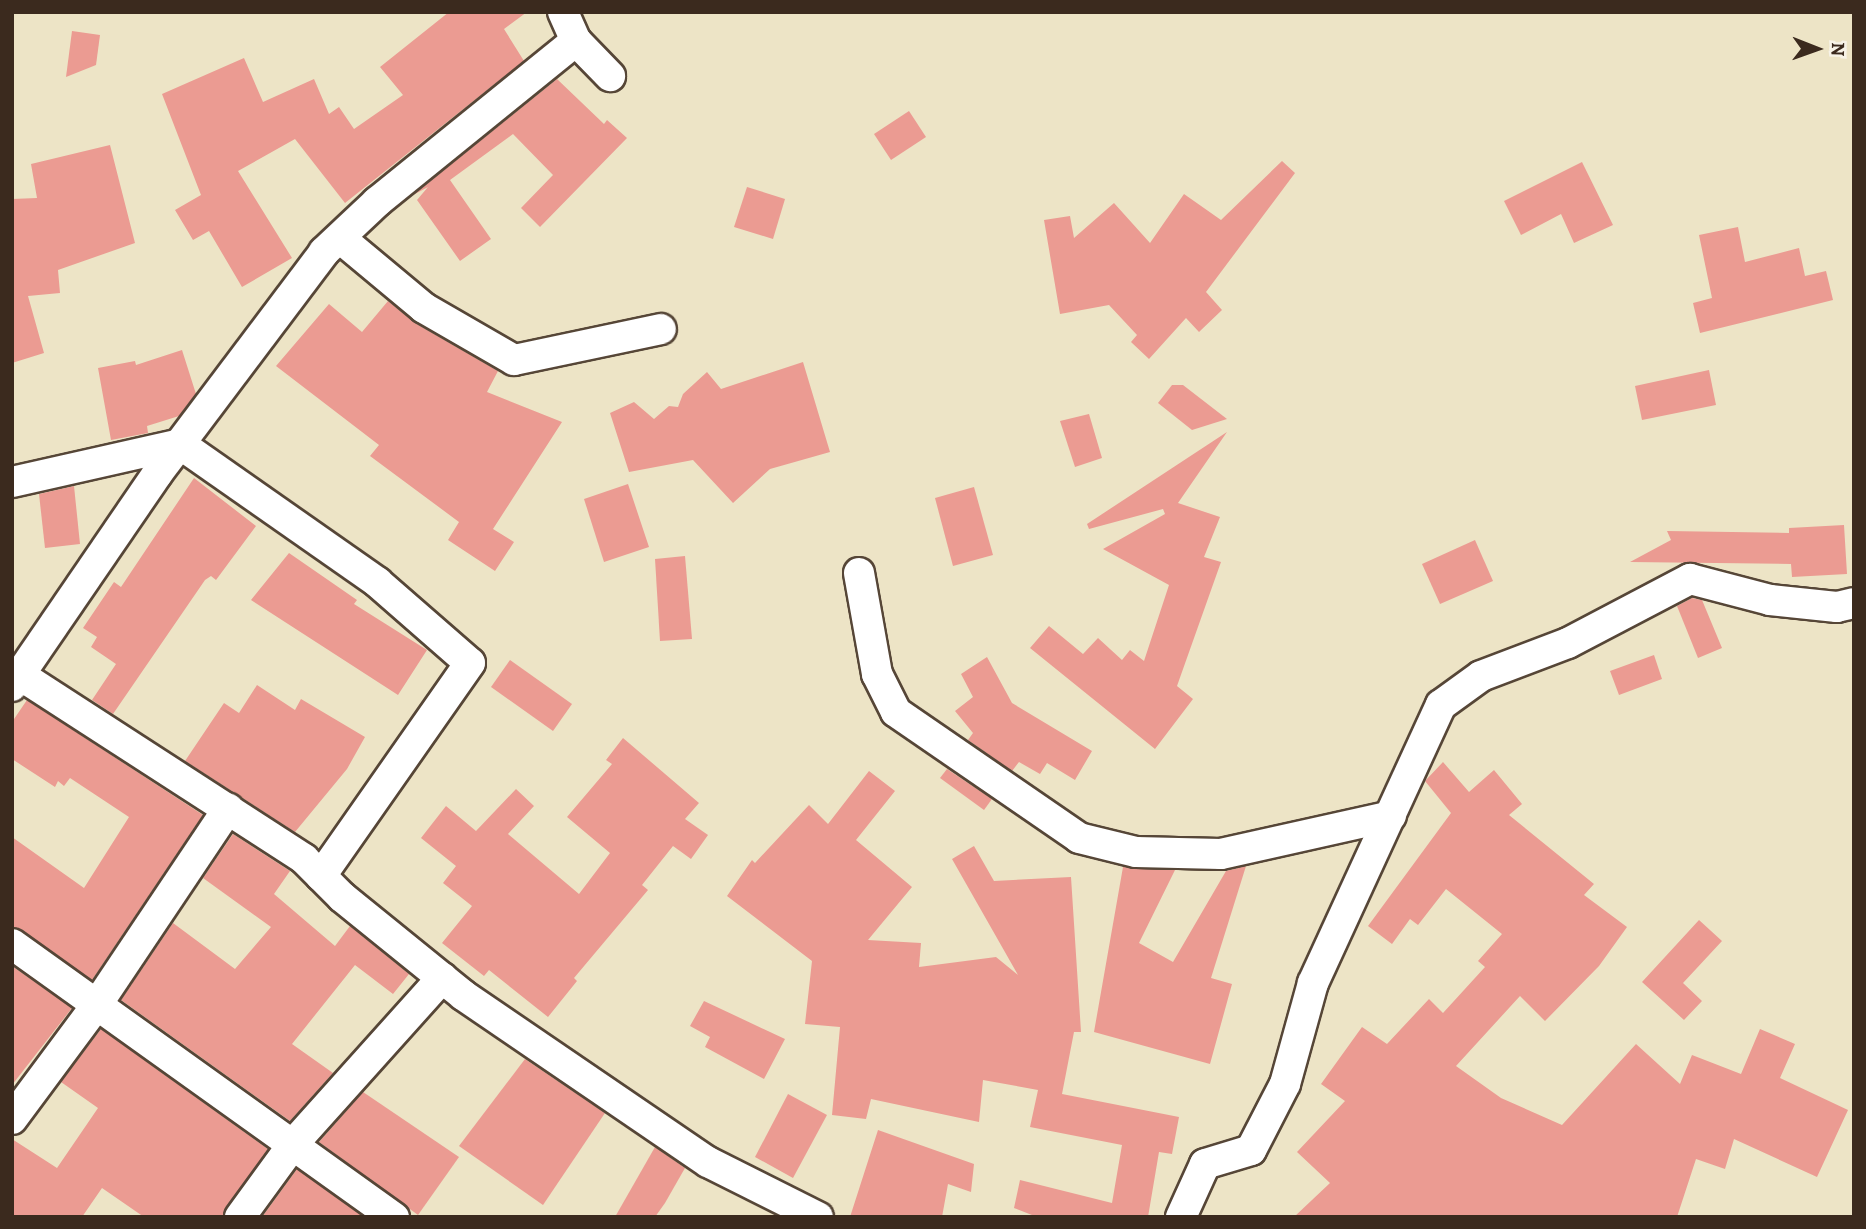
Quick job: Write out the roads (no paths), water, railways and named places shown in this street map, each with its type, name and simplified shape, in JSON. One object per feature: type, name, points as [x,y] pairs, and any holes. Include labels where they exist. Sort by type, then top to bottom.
[{"type":"street","points":[[563,12],[576,41],[610,76]]},
{"type":"street","points":[[576,41],[377,202],[340,238],[180,444],[16,681],[304,859],[442,978],[708,1162],[818,1217]]},
{"type":"street","points":[[340,238],[424,308],[514,360],[661,329]]},
{"type":"street","points":[[12,482],[180,444],[376,582],[470,663],[321,876]]},
{"type":"street","points":[[859,573],[877,674],[896,712],[1079,838],[1136,852],[1221,854],[1391,816]]},
{"type":"street","points":[[1181,1217],[1205,1164],[1251,1150],[1285,1084],[1314,983],[1441,705],[1481,676],[1568,643],[1690,579],[1770,600],[1837,607],[1854,603]]},
{"type":"street","points":[[12,1119],[98,1003],[228,810]]},
{"type":"street","points":[[12,943],[394,1217]]},
{"type":"street","points":[[240,1217],[294,1143],[442,978]]}]
